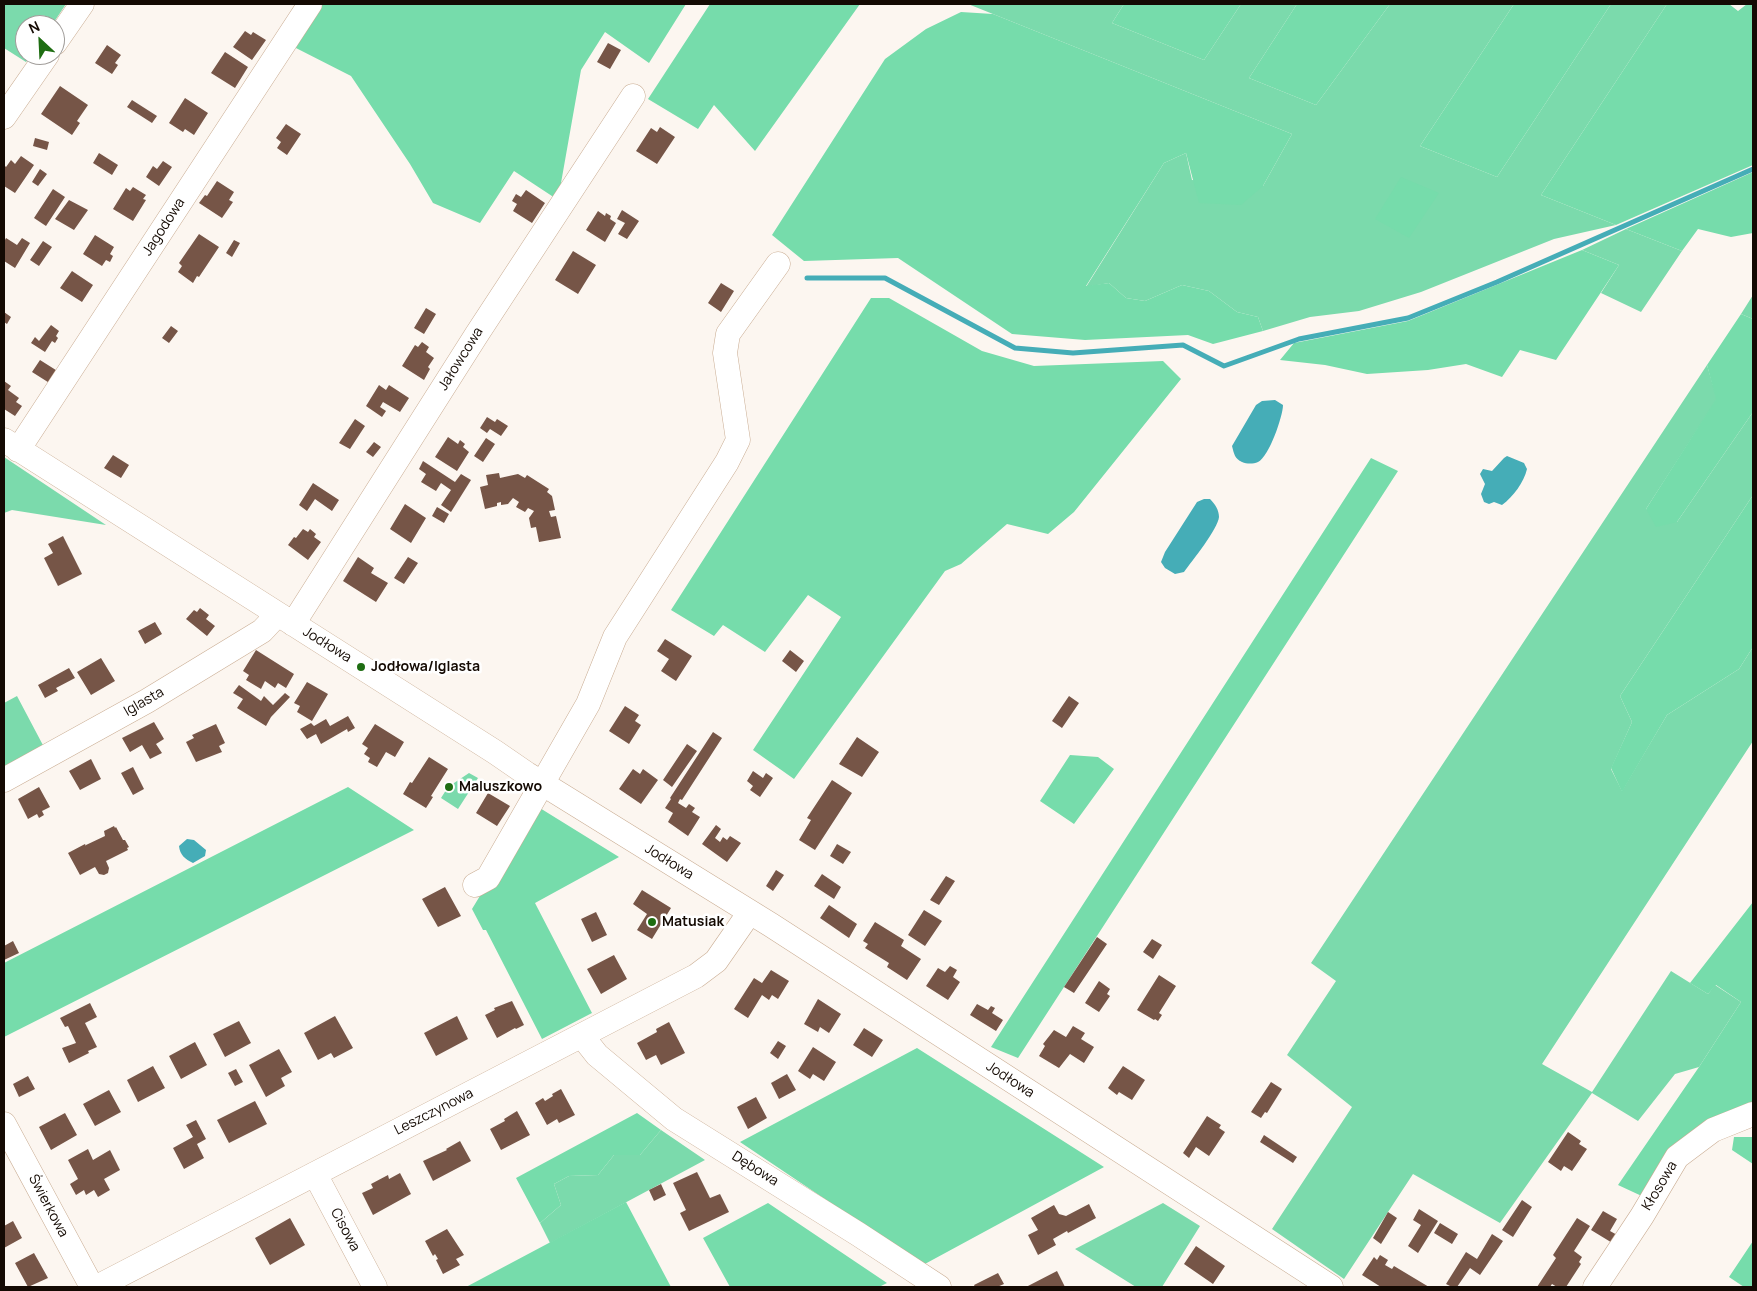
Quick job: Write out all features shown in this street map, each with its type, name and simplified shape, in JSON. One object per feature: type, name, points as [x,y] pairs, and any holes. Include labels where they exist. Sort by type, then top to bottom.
[{"type":"street","points":[[65,29],[82,4]]},
{"type":"street","name":"Jagodowa","points":[[11,445],[310,4]]},
{"type":"street","points":[[4,117],[39,65]]},
{"type":"street","name":"Jałowcowa","points":[[285,620],[477,334],[633,96]]},
{"type":"street","points":[[475,885],[488,878],[588,704],[615,637],[727,462],[738,440],[725,353],[728,334],[778,264]]},
{"type":"street","name":"Jodłowa","points":[[11,445],[541,783],[750,912],[1331,1287]]},
{"type":"street","name":"Iglasta","points":[[4,780],[147,701],[262,631],[285,620]]},
{"type":"street","name":"Leszczynowa","points":[[97,1287],[582,1036],[703,971],[716,961],[750,912]]},
{"type":"street","name":"Dębowa","points":[[582,1036],[597,1055],[674,1119],[940,1287]]},
{"type":"street","name":"Kłosowa","points":[[1595,1287],[1642,1216],[1677,1157],[1713,1130],[1753,1114]]},
{"type":"street","name":"Świerkowa","points":[[4,1124],[92,1287]]},
{"type":"street","name":"Cisowa","points":[[315,1174],[375,1287]]},
{"type":"green space","points":[[4,4],[66,4],[59,15],[15,15],[15,55],[4,48]]},
{"type":"green space","points":[[318,4],[686,4],[649,63],[605,32],[581,70],[558,200],[514,171],[480,223],[433,203],[410,164],[351,76],[292,46]]},
{"type":"green space","points":[[710,4],[860,4],[755,151],[714,105],[698,129],[648,99]]},
{"type":"green space","points":[[968,4],[1124,4],[1112,23],[1204,60],[1241,4],[1297,4],[1249,78],[1316,105],[1390,4],[1514,4],[1420,146],[1497,177],[1611,4],[1667,4],[1541,195],[1616,225],[1554,239],[1421,292],[1359,311],[1310,317],[1263,331],[1258,317],[1237,312],[1209,291],[1182,285],[1145,301],[1126,298],[1109,283],[1086,287],[1164,163],[1186,153],[1192,180],[1263,186],[1292,134]]},
{"type":"green space","points":[[1124,4],[1241,4],[1204,60],[1112,23]]},
{"type":"green space","points":[[1297,4],[1390,4],[1316,105],[1249,78]]},
{"type":"green space","points":[[1514,4],[1611,4],[1497,177],[1420,146]]},
{"type":"green space","points":[[1667,4],[1729,4],[1738,11],[1747,4],[1753,4],[1753,165],[1616,225],[1541,195]]},
{"type":"green space","points":[[961,12],[993,14],[1292,134],[1263,186],[1241,205],[1199,203],[1186,153],[1164,163],[1086,286],[1109,283],[1126,298],[1145,301],[1182,285],[1209,291],[1237,312],[1258,317],[1263,331],[1213,344],[1188,335],[1085,340],[1012,334],[898,258],[804,261],[772,235],[885,59],[926,29]]},
{"type":"green space","points":[[1753,172],[1753,233],[1731,237],[1698,229],[1682,251],[1626,229]]},
{"type":"green space","points":[[1401,177],[1439,193],[1409,238],[1375,219]]},
{"type":"green space","points":[[1626,229],[1682,251],[1641,312],[1601,293],[1619,265],[1582,250]]},
{"type":"green space","points":[[1582,250],[1619,265],[1556,360],[1520,350],[1502,377],[1466,364],[1428,370],[1367,374],[1325,365],[1280,360],[1294,343],[1408,321]]},
{"type":"green space","points":[[1753,295],[1753,319],[1741,314]]},
{"type":"green space","points":[[871,298],[889,298],[982,351],[1034,366],[1163,361],[1181,379],[1074,512],[1048,534],[1007,524],[961,564],[945,571],[794,779],[753,750],[841,617],[808,595],[765,652],[723,625],[714,636],[671,610]]},
{"type":"green space","points":[[1741,314],[1753,319],[1753,412],[1677,522],[1656,527],[1646,509],[1716,399],[1707,365]]},
{"type":"green space","points":[[1707,365],[1717,399],[1646,509],[1677,522],[1753,412],[1753,495],[1620,696],[1632,722],[1611,769],[1622,791],[1667,715],[1739,669],[1753,647],[1753,741],[1542,1064],[1592,1092],[1671,971],[1708,994],[1715,985],[1741,1002],[1699,1067],[1675,1074],[1638,1121],[1592,1093],[1500,1223],[1413,1174],[1344,1279],[1272,1229],[1352,1107],[1287,1055],[1336,981],[1311,963]]},
{"type":"green space","points":[[4,457],[106,525],[12,510],[4,513]]},
{"type":"green space","points":[[1371,458],[1398,471],[1018,1058],[991,1047]]},
{"type":"green space","points":[[1753,495],[1753,647],[1739,669],[1667,715],[1622,792],[1611,768],[1632,722],[1620,696]]},
{"type":"green space","points":[[17,696],[45,749],[4,772],[4,703]]},
{"type":"green space","points":[[1070,755],[1098,757],[1114,769],[1074,824],[1040,801]]},
{"type":"green space","points":[[469,773],[478,778],[458,809],[441,798],[448,787]]},
{"type":"green space","points":[[348,787],[414,830],[4,1037],[4,963]]},
{"type":"green space","points":[[535,805],[619,857],[535,903],[592,1013],[542,1039],[486,930],[483,930],[472,909]]},
{"type":"green space","points":[[1753,902],[1753,1122],[1720,1118],[1646,1198],[1618,1185],[1741,1002],[1716,985],[1708,994],[1690,983]]},
{"type":"green space","points":[[917,1048],[1104,1167],[923,1265],[740,1142]]},
{"type":"green space","points":[[637,1113],[661,1130],[640,1155],[614,1155],[598,1175],[569,1176],[554,1184],[561,1205],[540,1223],[516,1178]]},
{"type":"green space","points":[[661,1130],[705,1160],[550,1243],[540,1223],[561,1205],[554,1184],[569,1176],[598,1175],[614,1155],[640,1155]]},
{"type":"green space","points":[[1734,1137],[1753,1137],[1753,1164],[1732,1150]]},
{"type":"green space","points":[[626,1202],[671,1287],[466,1287]]},
{"type":"green space","points":[[768,1203],[887,1283],[879,1287],[730,1287],[703,1238]]},
{"type":"green space","points":[[1163,1203],[1200,1226],[1162,1287],[1136,1287],[1075,1249]]},
{"type":"green space","points":[[1753,1241],[1753,1287],[1744,1287],[1729,1277]]},
{"type":"water","points":[[1275,400],[1283,405],[1275,436],[1267,453],[1256,463],[1240,461],[1235,456],[1232,446],[1256,405],[1262,401]]},
{"type":"water","points":[[1507,456],[1524,463],[1527,469],[1521,484],[1514,494],[1502,505],[1494,502],[1489,504],[1484,502],[1481,494],[1485,484],[1480,474],[1483,469],[1492,471]]},
{"type":"water","points":[[1210,499],[1216,507],[1219,514],[1218,522],[1184,572],[1175,574],[1165,568],[1161,562],[1165,552],[1197,502]]},
{"type":"water","points":[[187,839],[194,840],[206,850],[205,856],[193,863],[185,858],[180,852],[179,846]]},
{"type":"building","points":[[245,31],[251,35],[253,32],[266,40],[252,60],[233,47]]},
{"type":"building","points":[[608,43],[621,50],[610,69],[597,62]]},
{"type":"building","points":[[107,45],[121,55],[115,63],[118,65],[112,74],[95,63]]},
{"type":"building","points":[[225,52],[248,67],[235,88],[211,73]]},
{"type":"building","points":[[60,86],[88,105],[77,121],[80,123],[72,135],[41,114]]},
{"type":"building","points":[[185,98],[208,113],[194,135],[185,129],[183,132],[169,123]]},
{"type":"building","points":[[132,100],[157,116],[152,123],[127,107]]},
{"type":"building","points":[[286,124],[301,134],[287,155],[277,148],[281,142],[276,138]]},
{"type":"building","points":[[660,127],[675,137],[657,164],[636,151],[651,128],[657,132]]},
{"type":"building","points":[[35,138],[49,142],[47,150],[33,146]]},
{"type":"building","points":[[99,153],[118,165],[112,175],[93,163]]},
{"type":"building","points":[[21,156],[34,165],[15,193],[4,186],[4,165],[6,167],[11,160],[15,164]]},
{"type":"building","points":[[163,161],[172,167],[159,186],[146,177],[153,166],[157,169]]},
{"type":"building","points":[[40,169],[47,174],[38,186],[32,182]]},
{"type":"building","points":[[217,181],[234,192],[229,200],[233,202],[222,218],[199,203],[205,195],[207,196]]},
{"type":"building","points":[[133,187],[146,195],[143,199],[146,200],[133,221],[113,209],[126,188],[130,191]]},
{"type":"building","points":[[53,189],[65,197],[46,226],[34,218]]},
{"type":"building","points":[[526,190],[545,203],[532,223],[513,211],[517,204],[512,201],[516,194],[521,197]]},
{"type":"building","points":[[69,200],[88,210],[74,230],[55,219]]},
{"type":"building","points":[[622,210],[639,221],[627,239],[618,234],[625,223],[617,219]]},
{"type":"building","points":[[598,211],[605,216],[606,213],[611,216],[610,219],[616,223],[605,242],[586,230]]},
{"type":"building","points":[[199,234],[219,247],[193,283],[178,272],[182,266],[179,263]]},
{"type":"building","points":[[95,235],[114,247],[110,254],[113,256],[110,262],[106,260],[102,266],[83,254]]},
{"type":"building","points":[[6,238],[17,245],[22,238],[30,243],[15,268],[4,261],[4,242]]},
{"type":"building","points":[[234,240],[240,243],[232,257],[226,253]]},
{"type":"building","points":[[43,241],[52,247],[39,266],[30,260]]},
{"type":"building","points":[[573,251],[596,265],[578,294],[555,280]]},
{"type":"building","points":[[72,271],[93,285],[82,302],[60,288]]},
{"type":"building","points":[[721,283],[734,291],[721,312],[708,303]]},
{"type":"building","points":[[426,308],[436,314],[424,334],[414,328]]},
{"type":"building","points":[[4,312],[11,317],[7,324],[4,322]]},
{"type":"building","points":[[51,325],[59,331],[56,336],[58,338],[55,343],[52,341],[45,352],[31,343],[35,337],[39,341]]},
{"type":"building","points":[[171,326],[178,331],[169,343],[162,338]]},
{"type":"building","points":[[422,342],[429,347],[426,352],[434,358],[428,367],[430,369],[424,380],[402,366],[415,345],[418,347]]},
{"type":"building","points":[[40,360],[59,372],[51,384],[32,372]]},
{"type":"building","points":[[4,381],[11,386],[8,390],[19,398],[16,402],[22,406],[15,416],[4,409]]},
{"type":"building","points":[[379,385],[386,390],[389,385],[409,398],[400,412],[383,402],[380,407],[386,411],[382,417],[366,406]]},
{"type":"building","points":[[487,417],[495,422],[497,419],[508,426],[501,436],[490,429],[487,433],[480,428]]},
{"type":"building","points":[[355,419],[365,426],[350,449],[339,443]]},
{"type":"building","points":[[448,437],[458,444],[460,440],[465,444],[463,447],[469,452],[457,471],[435,457]]},
{"type":"building","points":[[486,438],[495,444],[483,462],[474,456]]},
{"type":"building","points":[[374,442],[381,447],[373,457],[366,452]]},
{"type":"building","points":[[113,455],[129,465],[121,478],[104,468]]},
{"type":"building","points":[[423,461],[455,482],[461,474],[471,480],[451,512],[441,505],[451,490],[441,483],[436,491],[421,482],[426,474],[419,469]]},
{"type":"building","points":[[499,473],[500,478],[518,474],[525,478],[527,475],[549,489],[547,492],[552,496],[555,510],[549,511],[551,517],[556,516],[561,538],[539,542],[536,527],[531,528],[529,518],[534,511],[528,508],[525,512],[516,507],[519,502],[513,498],[508,504],[501,505],[501,502],[497,503],[497,506],[485,509],[480,487],[488,485],[486,475]]},
{"type":"building","points":[[313,483],[339,500],[332,511],[315,499],[307,511],[299,505]]},
{"type":"building","points":[[405,504],[426,518],[411,543],[390,529]]},
{"type":"building","points":[[437,507],[449,514],[444,523],[432,516]]},
{"type":"building","points":[[303,529],[308,532],[310,529],[316,534],[314,537],[321,542],[308,560],[288,545]]},
{"type":"building","points":[[63,536],[82,574],[58,586],[44,558],[53,553],[48,544]]},
{"type":"building","points":[[358,557],[374,568],[371,573],[388,583],[376,602],[343,581]]},
{"type":"building","points":[[408,557],[418,563],[404,584],[394,578]]},
{"type":"building","points":[[200,608],[209,615],[206,619],[215,626],[207,636],[186,619],[194,610],[197,612]]},
{"type":"building","points":[[155,622],[162,634],[145,644],[138,631]]},
{"type":"building","points":[[665,639],[692,656],[676,681],[661,671],[669,659],[657,651]]},
{"type":"building","points":[[256,650],[294,674],[286,688],[278,683],[275,688],[265,681],[261,689],[246,680],[249,675],[243,671]]},
{"type":"building","points":[[790,650],[804,661],[796,672],[782,661]]},
{"type":"building","points":[[101,658],[115,681],[91,695],[77,672]]},
{"type":"building","points":[[69,668],[75,678],[56,688],[58,691],[45,698],[38,685]]},
{"type":"building","points":[[307,682],[328,694],[312,721],[297,712],[300,706],[294,703]]},
{"type":"building","points":[[239,685],[261,701],[264,696],[273,705],[285,693],[290,697],[271,717],[266,726],[237,708],[243,699],[233,693]]},
{"type":"building","points":[[1069,696],[1079,703],[1062,728],[1052,721]]},
{"type":"building","points":[[625,706],[639,715],[635,721],[641,725],[629,744],[609,731]]},
{"type":"building","points":[[348,716],[355,728],[348,732],[347,729],[321,744],[316,734],[307,739],[300,729],[311,723],[314,726],[326,719],[330,726]]},
{"type":"building","points":[[154,722],[164,739],[156,744],[162,753],[150,759],[142,745],[130,752],[122,738]]},
{"type":"building","points":[[216,724],[225,743],[219,746],[222,752],[196,762],[186,742],[194,738],[192,735]]},
{"type":"building","points":[[375,724],[404,742],[395,757],[386,752],[377,767],[368,762],[370,758],[364,754],[368,748],[362,744]]},
{"type":"building","points":[[713,732],[722,738],[682,800],[680,799],[678,803],[686,808],[689,804],[695,808],[692,812],[700,817],[688,836],[668,822],[673,813],[665,808]]},
{"type":"building","points":[[857,737],[879,752],[862,777],[839,764]]},
{"type":"building","points":[[687,744],[697,751],[672,787],[663,780]]},
{"type":"building","points":[[429,757],[448,769],[431,796],[433,797],[426,808],[403,794]]},
{"type":"building","points":[[91,759],[101,779],[80,790],[69,771]]},
{"type":"building","points":[[133,767],[144,789],[133,795],[121,773]]},
{"type":"building","points":[[633,769],[640,774],[643,769],[658,780],[641,804],[619,789]]},
{"type":"building","points":[[753,771],[763,778],[766,773],[773,778],[760,797],[750,790],[753,786],[747,781]]},
{"type":"building","points":[[832,780],[852,793],[815,850],[799,840],[811,820],[807,818]]},
{"type":"building","points":[[39,787],[50,807],[42,811],[44,815],[39,818],[37,814],[28,819],[18,799]]},
{"type":"building","points":[[488,793],[510,806],[497,826],[476,813]]},
{"type":"building","points":[[716,825],[721,829],[715,838],[720,842],[723,837],[727,840],[730,836],[741,843],[727,862],[702,844]]},
{"type":"building","points":[[114,826],[123,840],[125,840],[129,847],[127,848],[128,850],[106,861],[109,868],[108,873],[104,875],[99,874],[95,867],[80,875],[68,853],[105,836],[104,831]]},
{"type":"building","points":[[837,844],[851,852],[843,864],[830,856]]},
{"type":"building","points":[[776,870],[784,875],[773,891],[766,886]]},
{"type":"building","points":[[822,874],[841,887],[834,899],[814,886]]},
{"type":"building","points":[[946,876],[955,881],[939,905],[930,900]]},
{"type":"building","points":[[445,887],[461,916],[438,927],[422,899]]},
{"type":"building","name":"Matusiak","points":[[642,890],[671,908],[652,939],[637,930],[647,914],[633,904]]},
{"type":"building","points":[[829,905],[857,924],[849,938],[820,918]]},
{"type":"building","points":[[924,910],[942,921],[925,946],[908,935]]},
{"type":"building","points":[[596,912],[607,935],[592,942],[581,919]]},
{"type":"building","points":[[875,922],[904,940],[901,946],[921,959],[907,980],[887,967],[889,963],[865,948],[868,944],[863,941]]},
{"type":"building","points":[[1097,937],[1107,944],[1074,993],[1064,987]]},
{"type":"building","points":[[1152,939],[1162,945],[1153,959],[1143,952]]},
{"type":"building","points":[[13,941],[19,953],[4,960],[4,946]]},
{"type":"building","points":[[614,955],[627,979],[601,994],[587,969]]},
{"type":"building","points":[[950,966],[957,970],[953,977],[960,982],[948,1000],[926,986],[938,968],[945,972]]},
{"type":"building","points":[[771,970],[789,981],[778,999],[772,995],[769,1000],[762,995],[748,1018],[734,1009],[754,978],[762,983]]},
{"type":"building","points":[[1159,975],[1176,986],[1159,1013],[1162,1015],[1158,1021],[1137,1010]]},
{"type":"building","points":[[1099,981],[1110,989],[1107,994],[1110,996],[1099,1012],[1085,1003]]},
{"type":"building","points":[[818,999],[841,1014],[829,1033],[820,1027],[818,1032],[804,1024]]},
{"type":"building","points":[[512,1001],[524,1025],[497,1038],[485,1015],[495,1010],[494,1008]]},
{"type":"building","points":[[90,1003],[97,1017],[85,1023],[97,1047],[69,1063],[62,1048],[76,1043],[68,1026],[65,1027],[60,1018]]},
{"type":"building","points":[[977,1004],[988,1010],[991,1006],[995,1008],[992,1013],[1003,1020],[996,1031],[970,1015]]},
{"type":"building","points":[[335,1016],[353,1048],[334,1058],[331,1053],[318,1060],[304,1033]]},
{"type":"building","points":[[457,1016],[468,1039],[436,1056],[424,1033]]},
{"type":"building","points":[[239,1021],[251,1043],[225,1057],[213,1034]]},
{"type":"building","points":[[669,1022],[685,1053],[661,1065],[656,1055],[646,1060],[637,1043],[657,1032],[656,1029]]},
{"type":"building","points":[[1073,1026],[1085,1033],[1081,1039],[1094,1047],[1084,1063],[1070,1054],[1059,1068],[1039,1056],[1045,1046],[1043,1044],[1054,1030],[1066,1037]]},
{"type":"building","points":[[864,1028],[883,1040],[872,1057],[853,1045]]},
{"type":"building","points":[[778,1041],[786,1046],[778,1059],[770,1053]]},
{"type":"building","points":[[195,1042],[207,1065],[181,1079],[169,1056]]},
{"type":"building","points":[[813,1047],[836,1062],[824,1081],[813,1074],[810,1079],[798,1071]]},
{"type":"building","points":[[279,1049],[292,1072],[281,1078],[285,1086],[266,1097],[249,1065]]},
{"type":"building","points":[[153,1066],[165,1088],[138,1102],[127,1080]]},
{"type":"building","points":[[1123,1066],[1145,1080],[1132,1100],[1119,1092],[1117,1095],[1108,1088]]},
{"type":"building","points":[[236,1069],[243,1082],[235,1086],[228,1073]]},
{"type":"building","points":[[787,1074],[796,1090],[779,1099],[771,1083]]},
{"type":"building","points":[[28,1076],[35,1089],[19,1097],[13,1084]]},
{"type":"building","points":[[1271,1082],[1282,1089],[1267,1113],[1265,1112],[1261,1118],[1251,1112]]},
{"type":"building","points":[[561,1089],[575,1115],[559,1123],[557,1119],[547,1125],[535,1103],[543,1098],[545,1101]]},
{"type":"building","points":[[109,1090],[121,1112],[95,1126],[83,1104]]},
{"type":"building","points":[[756,1097],[767,1118],[748,1129],[737,1107]]},
{"type":"building","points":[[255,1101],[267,1124],[229,1143],[217,1120]]},
{"type":"building","points":[[517,1111],[530,1135],[501,1150],[490,1129],[505,1121],[504,1119]]},
{"type":"building","points":[[65,1113],[77,1135],[51,1150],[39,1127]]},
{"type":"building","points":[[1207,1116],[1221,1125],[1219,1128],[1225,1132],[1209,1156],[1196,1147],[1189,1158],[1183,1153]]},
{"type":"building","points":[[196,1120],[206,1139],[197,1144],[204,1158],[184,1169],[173,1148],[193,1137],[186,1125]]},
{"type":"building","points":[[1568,1132],[1581,1141],[1579,1144],[1587,1149],[1572,1171],[1564,1166],[1561,1171],[1548,1162]]},
{"type":"building","points":[[1264,1135],[1297,1157],[1293,1163],[1260,1142]]},
{"type":"building","points":[[460,1141],[471,1161],[433,1181],[423,1161],[447,1150]]},
{"type":"building","points":[[88,1149],[93,1160],[110,1150],[120,1170],[104,1179],[110,1190],[98,1197],[94,1190],[86,1195],[84,1190],[76,1195],[70,1184],[78,1179],[68,1160]]},
{"type":"building","points":[[697,1172],[710,1198],[720,1194],[729,1212],[689,1231],[680,1213],[686,1210],[673,1183]]},
{"type":"building","points":[[400,1173],[411,1194],[373,1215],[362,1193],[373,1188],[371,1184],[388,1175],[389,1179]]},
{"type":"building","points":[[661,1184],[666,1195],[654,1201],[649,1190]]},
{"type":"building","points":[[1522,1200],[1532,1207],[1513,1237],[1502,1230]]},
{"type":"building","points":[[1089,1204],[1096,1218],[1053,1239],[1056,1245],[1038,1255],[1028,1235],[1038,1230],[1031,1218],[1054,1205],[1059,1214],[1066,1216]]},
{"type":"building","points":[[1419,1209],[1438,1221],[1418,1253],[1408,1246],[1421,1225],[1413,1220]]},
{"type":"building","points":[[1603,1211],[1617,1219],[1610,1231],[1619,1236],[1614,1244],[1591,1230]]},
{"type":"building","points":[[1388,1212],[1397,1218],[1381,1244],[1373,1238]]},
{"type":"building","points":[[290,1218],[305,1245],[270,1265],[255,1238]]},
{"type":"building","points":[[1577,1218],[1590,1226],[1574,1251],[1582,1257],[1579,1262],[1581,1264],[1566,1287],[1557,1287],[1552,1284],[1550,1287],[1537,1287],[1556,1258],[1553,1255]]},
{"type":"building","points":[[13,1221],[22,1238],[4,1248],[4,1226]]},
{"type":"building","points":[[1440,1223],[1458,1234],[1452,1244],[1434,1233]]},
{"type":"building","points":[[447,1229],[464,1255],[456,1259],[460,1265],[443,1274],[436,1260],[438,1259],[435,1254],[433,1256],[425,1241]]},
{"type":"building","points":[[1492,1234],[1503,1241],[1480,1275],[1470,1268],[1457,1287],[1446,1284],[1466,1252],[1477,1259]]},
{"type":"building","points":[[1196,1246],[1225,1266],[1213,1284],[1184,1264]]},
{"type":"building","points":[[34,1253],[48,1278],[28,1287],[15,1263]]},
{"type":"building","points":[[1380,1255],[1388,1260],[1385,1265],[1392,1269],[1394,1266],[1429,1287],[1381,1287],[1362,1275],[1374,1257],[1377,1260]]},
{"type":"building","points":[[1057,1271],[1065,1287],[1026,1287]]},
{"type":"building","points":[[998,1273],[1004,1284],[997,1287],[975,1287],[974,1285]]},
{"type":"waterway","points":[[807,278],[885,278],[1015,348],[1073,353],[1183,345],[1224,366],[1299,339],[1408,318],[1497,282],[1753,169]]},
{"type":"place","name":"Jodłowa/Iglasta","points":[[361,667]]},
{"type":"place","name":"Maluszkowo","points":[[449,787]]},
{"type":"place","name":"Matusiak","points":[[652,922]]}]
